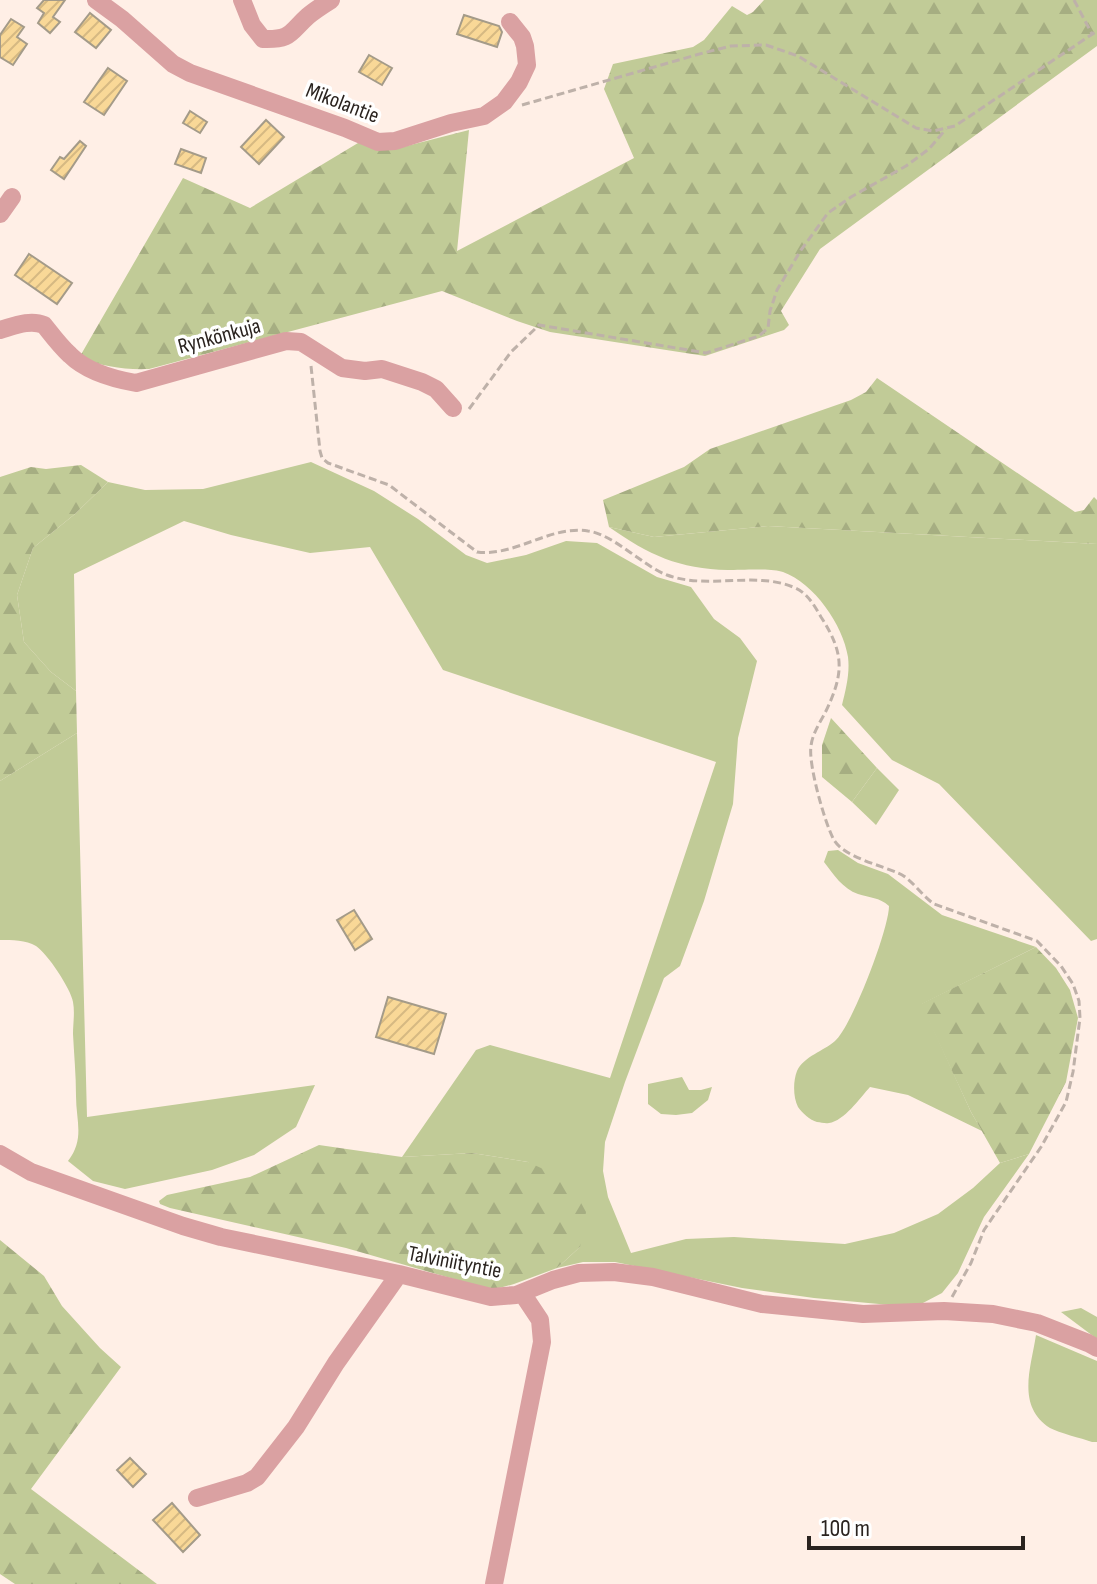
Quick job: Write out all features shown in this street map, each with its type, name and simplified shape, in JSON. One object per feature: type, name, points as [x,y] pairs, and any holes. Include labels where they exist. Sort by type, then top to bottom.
[{"type":"street","name":"Mikolantie","points":[[96,0],[173,64],[190,73],[378,142],[395,141],[484,116],[504,102],[527,65],[522,37],[510,22]]},
{"type":"street","points":[[242,0],[252,25],[263,39],[281,40],[331,0]]},
{"type":"street","points":[[0,214],[12,197]]},
{"type":"street","name":"Rynkönkuja","points":[[0,330],[29,322],[39,323],[81,363],[115,379],[136,383],[286,341],[306,345]]},
{"type":"street","points":[[306,345],[342,368],[365,371],[382,369],[422,382],[436,389],[453,408]]},
{"type":"street","name":"Talviniityntie","points":[[0,1154],[31,1172],[183,1226],[491,1297],[516,1295],[579,1273],[614,1272],[653,1277],[762,1304],[863,1314],[944,1311],[993,1314],[1037,1323],[1097,1348]]},
{"type":"street","points":[[197,1498],[257,1477],[296,1427],[336,1363],[399,1274]]},
{"type":"street","points":[[494,1584],[542,1342],[540,1320],[522,1293]]},
{"type":"path","points":[[1074,0],[1092,34]]},
{"type":"path","points":[[513,107],[731,46],[766,45],[798,56],[916,128],[933,131],[955,126],[1097,31]]},
{"type":"path","points":[[453,408],[470,409],[511,352],[539,325],[706,353],[759,336],[768,328],[777,290],[828,213],[918,158],[946,128]]},
{"type":"path","points":[[306,345],[322,458],[389,485],[477,552],[492,554],[565,532],[590,531],[615,542],[666,574],[699,582],[766,581],[794,587],[808,596],[838,646],[840,672],[836,690],[811,747],[816,783],[836,843],[847,852],[900,873],[934,904],[1037,941],[1073,984],[1079,1001],[1080,1018],[1066,1102],[1041,1147],[984,1230],[971,1263],[944,1311]]},
{"type":"green space","points":[[764,0],[1097,0],[1097,46],[820,249],[781,311],[789,325],[784,330],[705,356],[550,332],[442,291],[149,369],[113,367],[79,358],[183,178],[250,208],[363,140],[395,149],[469,130],[457,251],[634,158],[604,89],[613,64],[693,47],[704,40],[732,6],[747,15]]},
{"type":"green space","points":[[877,378],[1075,512],[1084,510],[1094,497],[1097,500],[1097,544],[768,526],[654,537],[609,527],[603,500],[684,467],[710,449],[851,400],[866,392]]},
{"type":"green space","points":[[311,462],[374,491],[466,555],[487,563],[526,555],[566,541],[597,543],[657,577],[691,587],[714,619],[740,638],[757,661],[738,738],[733,804],[704,901],[680,966],[664,978],[605,1142],[603,1171],[608,1197],[631,1253],[686,1239],[734,1237],[845,1244],[894,1233],[938,1214],[1000,1163],[1029,1154],[984,1217],[958,1273],[942,1293],[921,1304],[890,1305],[742,1288],[615,1262],[583,1262],[557,1268],[580,1247],[528,1162],[472,1153],[402,1157],[476,1050],[490,1045],[610,1078],[716,762],[443,670],[370,547],[310,553],[184,521],[74,574],[76,691],[51,672],[24,642],[17,595],[33,548],[108,482],[145,490],[203,489]]},
{"type":"green space","points":[[81,465],[108,482],[33,548],[17,595],[24,642],[51,672],[76,691],[77,733],[0,781],[0,477],[31,467],[46,469]]},
{"type":"green space","points":[[768,526],[1097,544],[1097,939],[1091,941],[939,784],[892,760],[842,705],[848,669],[845,645],[833,619],[806,585],[778,571],[710,569],[665,559],[609,527],[654,537]]},
{"type":"green space","points":[[831,718],[877,768],[852,802],[822,777],[822,745]]},
{"type":"green space","points":[[77,733],[87,1117],[315,1085],[296,1127],[254,1155],[212,1170],[125,1189],[93,1181],[68,1161],[76,1145],[78,1130],[74,1006],[68,989],[52,963],[36,946],[23,941],[0,940],[0,781]]},
{"type":"green space","points":[[877,768],[899,790],[876,825],[852,802]]},
{"type":"green space","points":[[838,850],[858,863],[888,874],[942,915],[1036,947],[922,1004],[982,1131],[908,1095],[870,1087],[846,1114],[829,1123],[812,1120],[798,1107],[794,1089],[797,1071],[804,1061],[835,1041],[851,1017],[883,935],[889,906],[848,889],[839,881],[824,862],[828,851]]},
{"type":"green space","points":[[1036,947],[1056,968],[1070,990],[1078,1018],[1066,1082],[1029,1154],[1000,1163],[971,1112],[921,1004]]},
{"type":"green space","points":[[682,1077],[689,1090],[712,1087],[708,1100],[692,1113],[676,1115],[661,1114],[648,1104],[648,1084]]},
{"type":"green space","points":[[319,1145],[402,1157],[472,1153],[528,1162],[569,1181],[586,1212],[580,1247],[557,1268],[492,1290],[346,1248],[160,1204],[159,1201],[167,1195],[250,1177]]},
{"type":"green space","points":[[0,1240],[44,1276],[62,1306],[121,1367],[31,1489],[157,1584],[15,1584],[0,1574]]},
{"type":"green space","points":[[1081,1308],[1097,1317],[1097,1339],[1061,1312]]},
{"type":"green space","points":[[1036,1335],[1097,1361],[1097,1442],[1050,1428],[1033,1409],[1028,1386]]},
{"type":"building","points":[[44,0],[65,0],[53,17],[60,22],[50,33],[38,23],[44,13],[37,8]]},
{"type":"building","points":[[90,13],[111,30],[96,48],[75,32]]},
{"type":"building","points":[[464,15],[499,26],[502,32],[497,47],[457,34]]},
{"type":"building","points":[[11,19],[24,27],[17,37],[27,44],[13,65],[0,57],[0,35]]},
{"type":"building","points":[[369,55],[392,68],[382,85],[359,72]]},
{"type":"building","points":[[108,68],[127,81],[104,115],[84,102]]},
{"type":"building","points":[[190,111],[207,122],[200,133],[183,123]]},
{"type":"building","points":[[266,120],[284,137],[259,164],[241,147]]},
{"type":"building","points":[[80,141],[86,146],[64,179],[51,170],[60,157],[64,159]]},
{"type":"building","points":[[181,149],[206,158],[201,173],[175,164]]},
{"type":"building","points":[[29,254],[72,283],[57,304],[15,275]]},
{"type":"building","points":[[354,910],[372,939],[355,950],[337,920]]},
{"type":"building","points":[[388,997],[446,1014],[434,1054],[376,1037]]},
{"type":"building","points":[[130,1458],[146,1474],[133,1487],[117,1470]]},
{"type":"building","points":[[172,1503],[200,1535],[183,1552],[153,1520]]}]
